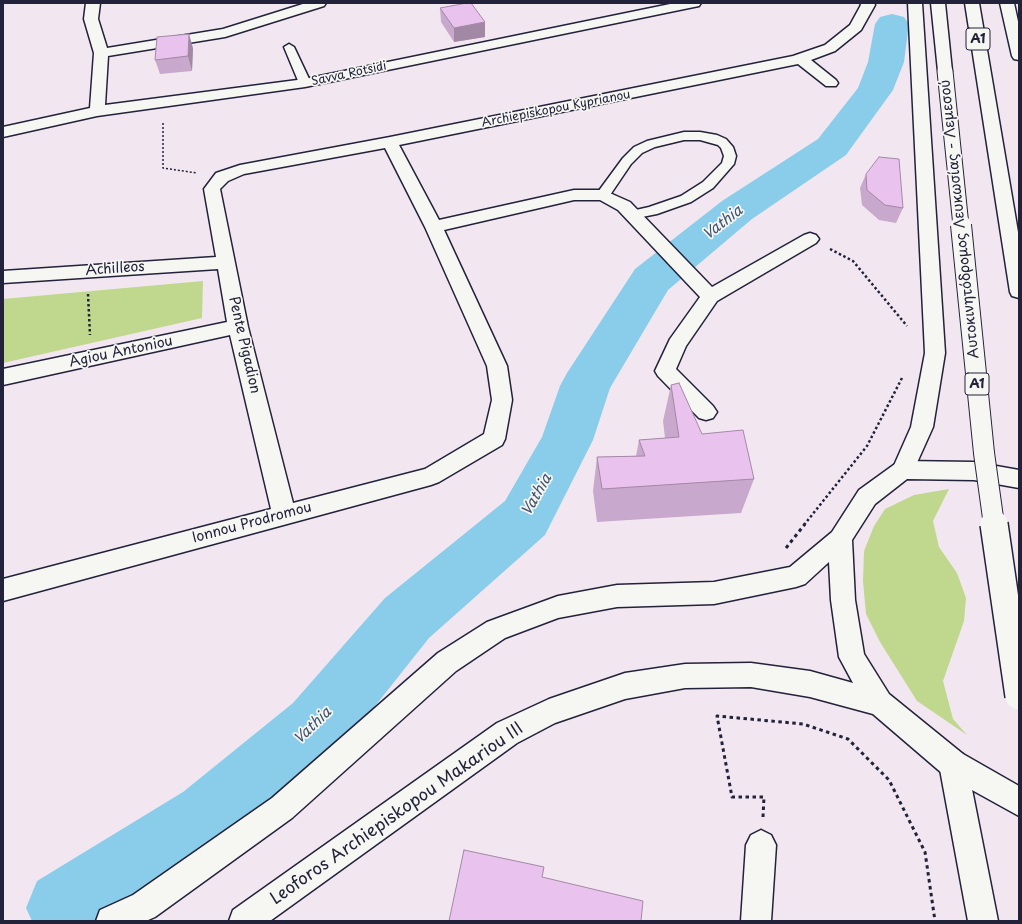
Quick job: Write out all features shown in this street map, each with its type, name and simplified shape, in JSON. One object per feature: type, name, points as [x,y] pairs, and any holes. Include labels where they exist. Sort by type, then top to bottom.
[{"type":"main road","points":[[93,3],[91,19],[101,53],[97,111]]},
{"type":"main road","points":[[101,53],[225,33],[319,3]]},
{"type":"main road","name":"Savva Rotsidi","points":[[3,132],[97,111],[305,83],[694,3]]},
{"type":"main road","points":[[111,921],[144,906],[282,808],[448,662],[496,630],[558,607],[617,596],[714,593],[796,576],[840,539],[867,497],[903,470],[922,427],[936,353],[915,3]]},
{"type":"main road","name":"Αυτοκινητόδρομος Λευκωσίας - Λεμεσού","points":[[938,3],[984,454],[1019,696]]},
{"type":"main road","name":"A1","points":[[972,3],[1019,292]]},
{"type":"main road","points":[[1007,3],[1019,56]]},
{"type":"main road","name":"Archiepiskopou Kyprianou","points":[[222,177],[240,170],[390,142],[801,59],[830,48],[856,27],[864,4]]},
{"type":"main road","points":[[801,59],[831,83]]},
{"type":"main road","points":[[390,142],[434,227],[574,195],[603,195],[624,206],[710,296]]},
{"type":"main road","name":"Pente Pigadion","points":[[222,177],[212,189],[227,262],[238,327],[284,515]]},
{"type":"main road","name":"Ionnou Prodromou","points":[[3,590],[431,476],[494,439],[502,400],[497,366],[434,227]]},
{"type":"main road","points":[[706,412],[665,371],[677,344],[710,296],[810,239]]},
{"type":"main road","name":"Achilleos","points":[[3,276],[227,262]]},
{"type":"main road","name":"Agiou Antoniou","points":[[3,377],[238,327]]},
{"type":"main road","points":[[903,470],[974,471],[1019,479]]},
{"type":"main road","points":[[840,539],[842,600],[852,657],[880,702],[953,764],[1019,802]]},
{"type":"main road","name":"Leoforos Archiepiskopou Makariou III","points":[[244,921],[507,733],[549,712],[626,686],[685,676],[751,675],[810,684],[880,702]]},
{"type":"main road","points":[[953,764],[983,921]]},
{"type":"main road","points":[[756,921],[761,846]]},
{"type":"lane","points":[[289,47],[305,83]]},
{"type":"lane","points":[[603,195],[627,161],[638,150],[651,144],[676,138],[700,136],[713,138],[722,142],[727,147],[730,156],[728,164],[708,185],[686,199],[652,211],[632,215]]},
{"type":"path","points":[[163,103],[163,168],[222,177]]},
{"type":"path","points":[[810,239],[853,261],[909,328]]},
{"type":"path","points":[[87,271],[92,358]]},
{"type":"path","points":[[785,549],[867,446],[905,373]]},
{"type":"path","points":[[761,846],[764,797],[732,797],[717,716],[803,724],[848,738],[889,780],[925,852],[935,921]]},
{"type":"green space","points":[[203,281],[202,318],[3,363],[3,299]]},
{"type":"green space","points":[[949,489],[933,521],[939,547],[957,573],[966,598],[964,621],[943,681],[953,719],[967,735],[917,701],[880,642],[866,614],[863,581],[864,551],[874,526],[885,509],[914,495]]},
{"type":"building","points":[[471,3],[485,22],[454,28],[440,8]]},
{"type":"building","points":[[189,34],[188,56],[155,60],[157,37]]},
{"type":"building","points":[[879,157],[899,159],[903,208],[885,205],[867,190],[866,174]]},
{"type":"building","points":[[679,383],[702,434],[743,430],[754,479],[602,489],[597,457],[645,456],[639,440],[679,437],[671,385]]},
{"type":"building","points":[[464,850],[544,867],[542,877],[643,901],[641,921],[449,921]]},
{"type":"waterway","name":"Vathia","points":[[64,908],[208,817],[317,726],[407,618],[525,518],[567,440],[585,386],[651,280],[737,210],[832,147],[875,90],[886,62],[892,24]]}]
